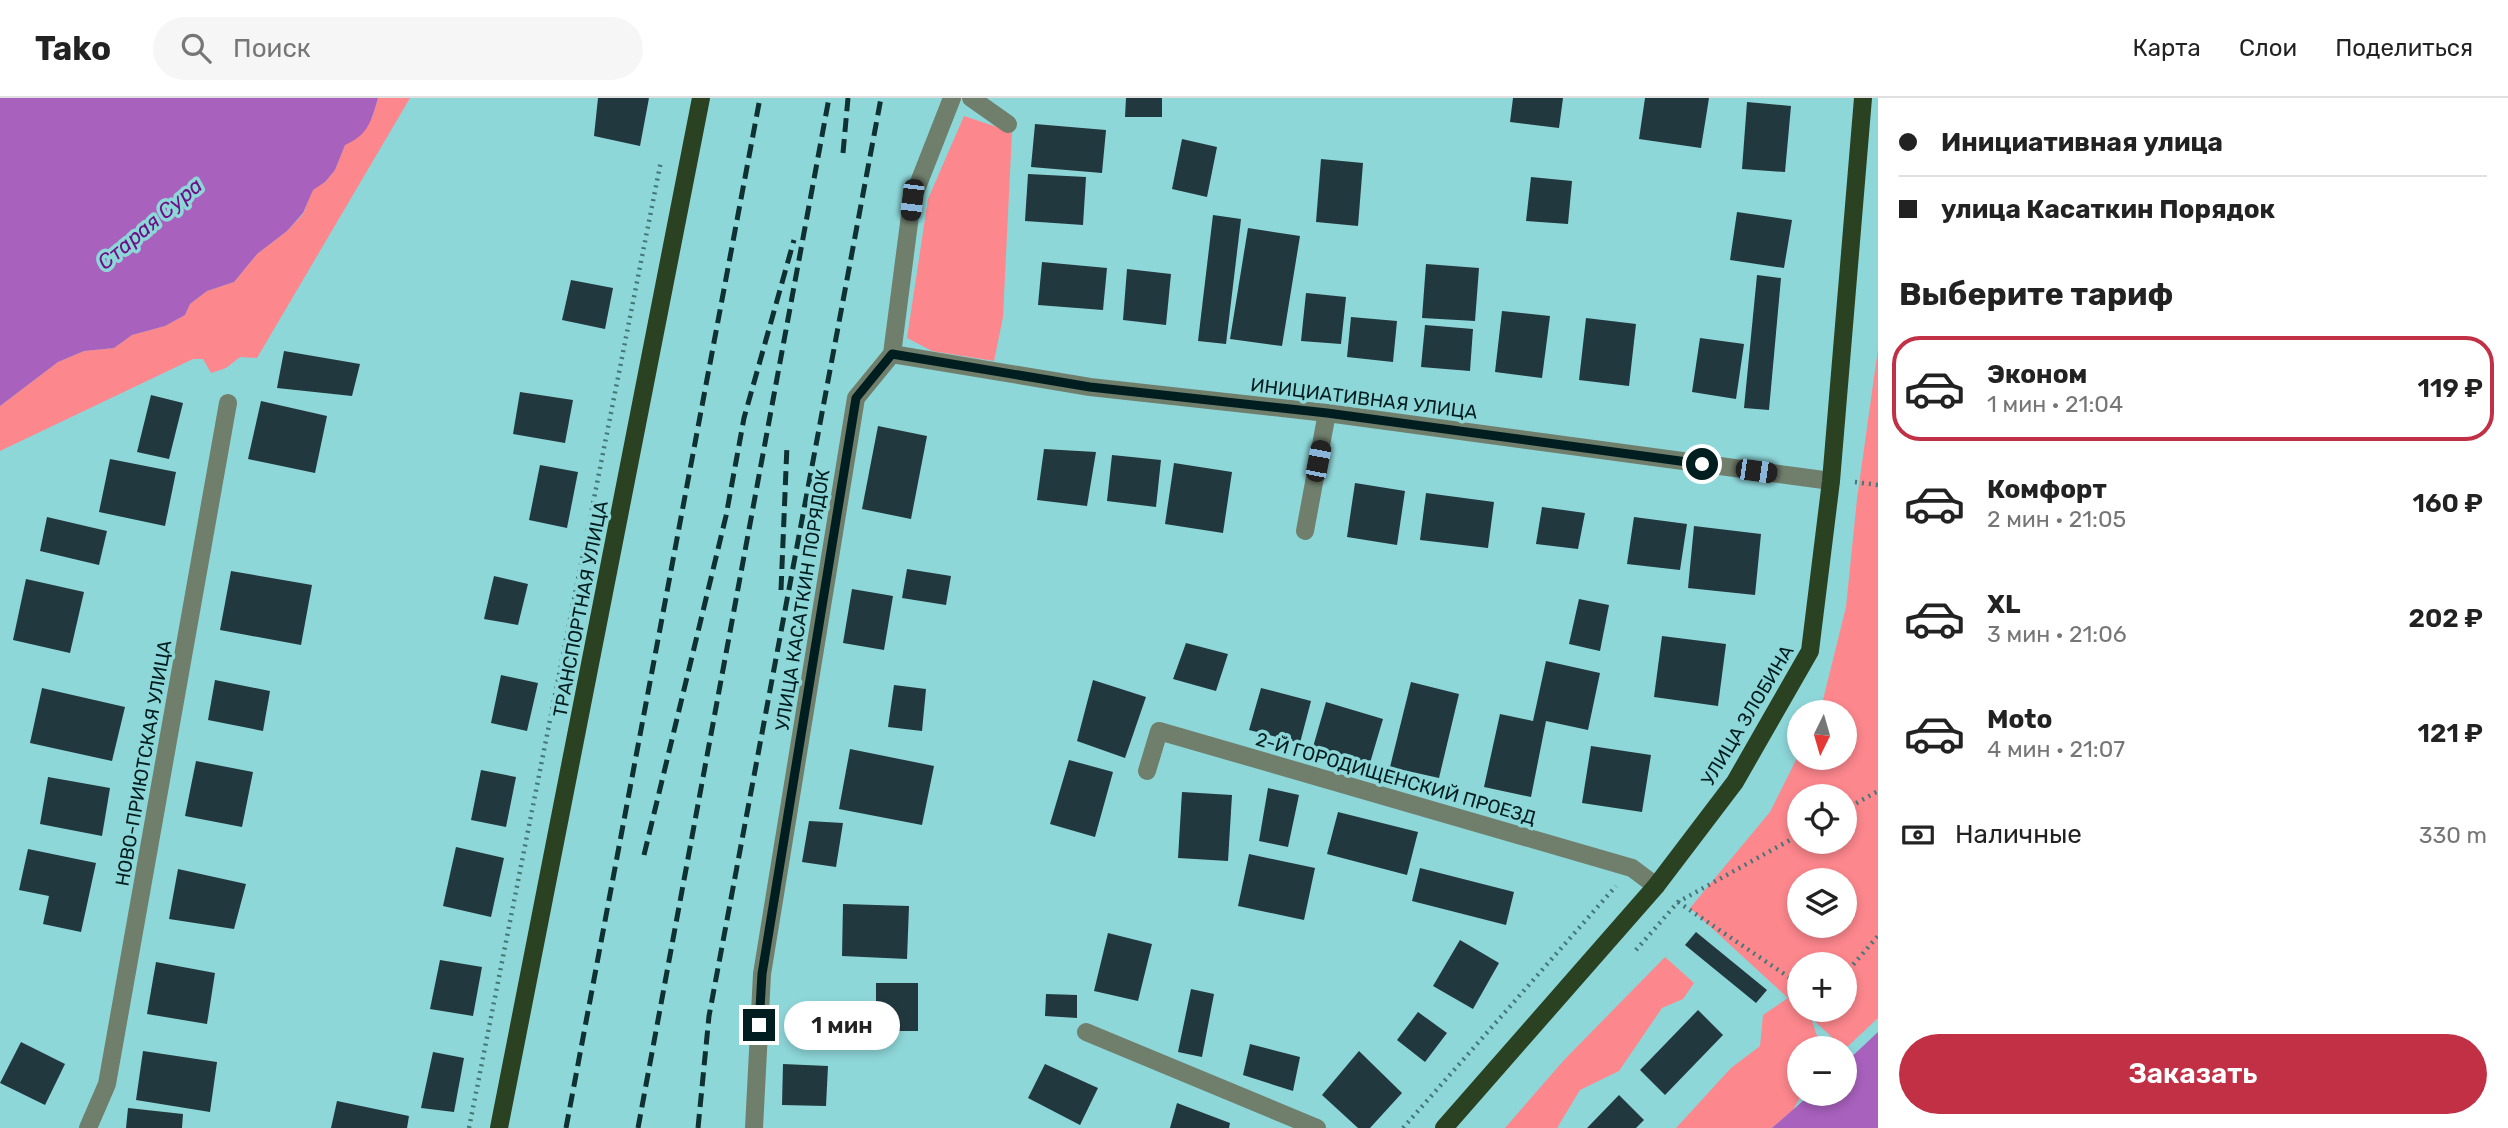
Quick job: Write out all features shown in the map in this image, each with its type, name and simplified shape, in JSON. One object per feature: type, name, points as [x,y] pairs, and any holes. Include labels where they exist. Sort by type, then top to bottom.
[{"type":"main road","name":"ТРАНСПОРТНАЯ УЛИЦА","points":[[499,1128],[701,98]]},
{"type":"main road","name":"УЛИЦА ЗЛОБИНА","points":[[1444,1128],[1656,886],[1735,782],[1810,651],[1831,481],[1863,98]]},
{"type":"street","points":[[892,354],[912,200],[952,98]]},
{"type":"street","points":[[971,98],[1008,124]]},
{"type":"street","name":"ИНИЦИАТИВНАЯ УЛИЦА","points":[[892,354],[1090,387],[1327,413],[1831,481]]},
{"type":"street","name":"УЛИЦА КАСАТКИН ПОРЯДОК","points":[[754,1128],[762,974],[856,398],[892,354]]},
{"type":"street","name":"НОВО-ПРИЮТСКАЯ УЛИЦА","points":[[88,1128],[107,1084],[228,403]]},
{"type":"street","points":[[1305,531],[1327,413]]},
{"type":"street","name":"2-Й ГОРОДИЩЕНСКИЙ ПРОЕЗД","points":[[1147,771],[1159,730],[1632,869],[1656,886]]},
{"type":"street","points":[[1086,1032],[1317,1128]]},
{"type":"path","points":[[469,1128],[663,150]]},
{"type":"path","points":[[1855,483],[1878,485]]},
{"type":"path","points":[[1857,803],[1878,791]]},
{"type":"path","points":[[1787,842],[1678,902],[1787,976]]},
{"type":"path","points":[[1403,1128],[1632,869]]},
{"type":"path","points":[[1857,960],[1878,936]]},
{"type":"shaded area","points":[[378,98],[410,98],[257,358],[240,357],[226,368],[211,373],[203,359],[193,359],[0,451],[0,406],[58,362],[84,351],[114,348],[132,335],[165,326],[185,315],[190,304],[207,291],[234,282],[257,254],[287,231],[303,214],[313,189],[325,182],[335,170],[345,145],[372,118]]},
{"type":"shaded area","points":[[964,116],[1012,132],[1003,317],[994,361],[932,351],[907,338],[928,199]]},
{"type":"shaded area","points":[[1878,349],[1878,1018],[1857,1038],[1831,1036],[1815,1022],[1857,1022],[1857,952],[1787,952],[1787,997],[1690,908],[1770,812],[1791,770],[1857,770],[1857,700],[1823,700],[1846,607],[1857,499]]},
{"type":"shaded area","points":[[1665,957],[1694,983],[1683,999],[1662,1008],[1619,1071],[1580,1090],[1557,1128],[1505,1128],[1564,1060]]},
{"type":"shaded area","points":[[1787,999],[1787,1022],[1812,1022],[1817,1036],[1787,1036],[1787,1106],[1795,1106],[1793,1110],[1772,1128],[1676,1128],[1731,1068],[1760,1046],[1763,1015]]},
{"type":"water","name":"Старая Сура","points":[[0,98],[378,98],[368,127],[359,137],[345,145],[335,170],[325,182],[313,190],[303,213],[287,231],[257,254],[234,282],[207,291],[190,304],[185,315],[165,326],[132,335],[114,348],[84,351],[58,362],[0,406]]},
{"type":"water","points":[[1878,1032],[1878,1128],[1772,1128],[1797,1106],[1857,1106],[1857,1052]]},
{"type":"building","points":[[598,98],[649,98],[640,146],[594,136]]},
{"type":"building","points":[[1126,98],[1162,98],[1162,117],[1125,117]]},
{"type":"building","points":[[1513,98],[1563,98],[1559,128],[1510,122]]},
{"type":"building","points":[[1645,98],[1709,98],[1701,148],[1639,139]]},
{"type":"building","points":[[1747,102],[1791,106],[1785,172],[1742,169]]},
{"type":"building","points":[[1035,124],[1106,130],[1102,173],[1031,167]]},
{"type":"building","points":[[1182,139],[1217,147],[1207,197],[1172,189]]},
{"type":"building","points":[[1321,159],[1363,163],[1358,226],[1316,222]]},
{"type":"building","points":[[1028,174],[1086,177],[1083,225],[1025,221]]},
{"type":"building","points":[[1531,177],[1572,181],[1568,224],[1526,221]]},
{"type":"building","points":[[1737,212],[1792,220],[1784,268],[1730,260]]},
{"type":"building","points":[[1213,215],[1241,219],[1226,344],[1198,341]]},
{"type":"building","points":[[1248,228],[1300,236],[1282,346],[1230,339]]},
{"type":"building","points":[[1042,262],[1107,268],[1103,310],[1038,305]]},
{"type":"building","points":[[1426,264],[1479,268],[1475,321],[1422,318]]},
{"type":"building","points":[[1127,269],[1171,274],[1166,325],[1123,320]]},
{"type":"building","points":[[1757,275],[1781,278],[1769,410],[1744,408]]},
{"type":"building","points":[[571,280],[613,288],[605,329],[562,320]]},
{"type":"building","points":[[1306,293],[1346,297],[1341,344],[1301,341]]},
{"type":"building","points":[[1502,311],[1550,316],[1542,378],[1495,372]]},
{"type":"building","points":[[1351,317],[1397,321],[1393,362],[1347,357]]},
{"type":"building","points":[[1586,318],[1636,324],[1629,386],[1579,380]]},
{"type":"building","points":[[1425,325],[1473,329],[1470,371],[1421,367]]},
{"type":"building","points":[[1700,338],[1744,344],[1736,399],[1692,392]]},
{"type":"building","points":[[284,351],[360,364],[352,396],[277,388]]},
{"type":"building","points":[[520,392],[573,400],[565,443],[513,434]]},
{"type":"building","points":[[151,395],[183,403],[169,459],[137,452]]},
{"type":"building","points":[[261,401],[327,416],[315,473],[248,459]]},
{"type":"building","points":[[878,426],[927,436],[911,519],[862,509]]},
{"type":"building","points":[[1044,449],[1096,452],[1087,506],[1037,500]]},
{"type":"building","points":[[1112,455],[1161,460],[1156,507],[1107,501]]},
{"type":"building","points":[[110,459],[176,472],[165,526],[99,512]]},
{"type":"building","points":[[1174,463],[1232,472],[1223,533],[1165,524]]},
{"type":"building","points":[[540,465],[578,472],[567,528],[529,520]]},
{"type":"building","points":[[1355,483],[1405,491],[1397,545],[1347,537]]},
{"type":"building","points":[[1426,493],[1494,502],[1488,548],[1420,540]]},
{"type":"building","points":[[1542,507],[1585,513],[1578,549],[1536,544]]},
{"type":"building","points":[[47,517],[107,531],[99,565],[40,551]]},
{"type":"building","points":[[1634,517],[1687,524],[1680,570],[1627,564]]},
{"type":"building","points":[[1694,526],[1761,534],[1755,595],[1688,588]]},
{"type":"building","points":[[907,569],[951,576],[946,605],[902,598]]},
{"type":"building","points":[[231,571],[312,585],[301,645],[220,630]]},
{"type":"building","points":[[494,576],[528,584],[518,625],[484,619]]},
{"type":"building","points":[[26,579],[84,592],[70,653],[13,640]]},
{"type":"building","points":[[852,589],[893,596],[884,650],[843,643]]},
{"type":"building","points":[[1579,599],[1609,605],[1600,651],[1569,644]]},
{"type":"building","points":[[1662,636],[1726,644],[1718,706],[1654,697]]},
{"type":"building","points":[[1186,643],[1228,654],[1216,691],[1173,679]]},
{"type":"building","points":[[1546,661],[1600,673],[1588,730],[1546,721],[1531,797],[1484,787],[1500,714],[1533,721]]},
{"type":"building","points":[[501,675],[538,683],[527,731],[491,723]]},
{"type":"building","points":[[215,680],[270,691],[263,731],[208,720]]},
{"type":"building","points":[[1093,680],[1146,697],[1125,758],[1077,741]]},
{"type":"building","points":[[1411,682],[1459,694],[1439,778],[1390,767]]},
{"type":"building","points":[[894,685],[926,689],[922,731],[888,727]]},
{"type":"building","points":[[42,688],[125,707],[112,761],[30,743]]},
{"type":"building","points":[[1261,688],[1311,701],[1300,743],[1249,730]]},
{"type":"building","points":[[1326,702],[1383,719],[1370,763],[1313,747]]},
{"type":"building","points":[[1591,746],[1651,755],[1642,812],[1582,803]]},
{"type":"building","points":[[850,749],[934,766],[922,825],[839,809]]},
{"type":"building","points":[[1069,760],[1113,772],[1095,837],[1050,824]]},
{"type":"building","points":[[196,761],[253,772],[242,827],[185,816]]},
{"type":"building","points":[[481,770],[516,777],[506,827],[471,820]]},
{"type":"building","points":[[48,777],[110,788],[102,836],[40,824]]},
{"type":"building","points":[[1268,788],[1299,795],[1288,847],[1259,841]]},
{"type":"building","points":[[1182,792],[1232,795],[1228,861],[1178,858]]},
{"type":"building","points":[[1338,812],[1418,832],[1407,875],[1327,854]]},
{"type":"building","points":[[809,821],[843,823],[836,867],[802,862]]},
{"type":"building","points":[[456,847],[504,858],[491,917],[443,906]]},
{"type":"building","points":[[28,849],[96,863],[81,932],[43,924],[49,896],[19,890]]},
{"type":"building","points":[[1249,854],[1315,868],[1304,920],[1238,906]]},
{"type":"building","points":[[1420,868],[1514,892],[1506,925],[1412,901]]},
{"type":"building","points":[[178,869],[246,884],[234,929],[169,919]]},
{"type":"building","points":[[843,904],[909,906],[907,959],[842,956]]},
{"type":"building","points":[[1696,932],[1767,990],[1756,1003],[1685,945]]},
{"type":"building","points":[[1108,933],[1152,944],[1138,1001],[1094,991]]},
{"type":"building","points":[[1460,940],[1499,963],[1473,1009],[1433,986]]},
{"type":"building","points":[[440,960],[482,967],[473,1016],[430,1009]]},
{"type":"building","points":[[156,962],[215,973],[207,1024],[147,1014]]},
{"type":"building","points":[[876,983],[918,983],[918,1031],[876,1031]]},
{"type":"building","points":[[1191,989],[1214,994],[1202,1057],[1178,1052]]},
{"type":"building","points":[[1046,994],[1077,995],[1077,1018],[1045,1016]]},
{"type":"building","points":[[1698,1010],[1723,1035],[1665,1095],[1640,1070]]},
{"type":"building","points":[[1418,1012],[1447,1033],[1425,1062],[1397,1040]]},
{"type":"building","points":[[21,1042],[65,1064],[45,1105],[0,1083]]},
{"type":"building","points":[[1250,1044],[1300,1057],[1293,1091],[1243,1075]]},
{"type":"building","points":[[143,1051],[217,1062],[210,1112],[136,1100]]},
{"type":"building","points":[[1359,1051],[1402,1093],[1370,1128],[1358,1128],[1322,1095]]},
{"type":"building","points":[[433,1052],[464,1058],[454,1112],[421,1108]]},
{"type":"building","points":[[783,1064],[828,1066],[826,1106],[782,1105]]},
{"type":"building","points":[[1045,1064],[1098,1088],[1080,1125],[1028,1098]]},
{"type":"building","points":[[1619,1095],[1644,1120],[1636,1128],[1587,1128]]},
{"type":"building","points":[[337,1101],[409,1116],[407,1128],[331,1128]]},
{"type":"building","points":[[1177,1103],[1230,1123],[1229,1128],[1170,1128]]},
{"type":"building","points":[[128,1108],[183,1114],[182,1128],[126,1128]]},
{"type":"railway","points":[[566,1128],[760,98]]},
{"type":"railway","points":[[638,1128],[829,98]]},
{"type":"railway","points":[[843,153],[848,98]]},
{"type":"railway","points":[[698,1128],[709,1016],[881,98]]},
{"type":"railway","points":[[644,855],[726,516],[744,418],[794,240]]},
{"type":"railway","points":[[781,590],[787,445]]},
{"type":"route","points":[[759,1025],[762,974],[856,398],[892,354],[1090,387],[1327,413],[1702,464]]}]
